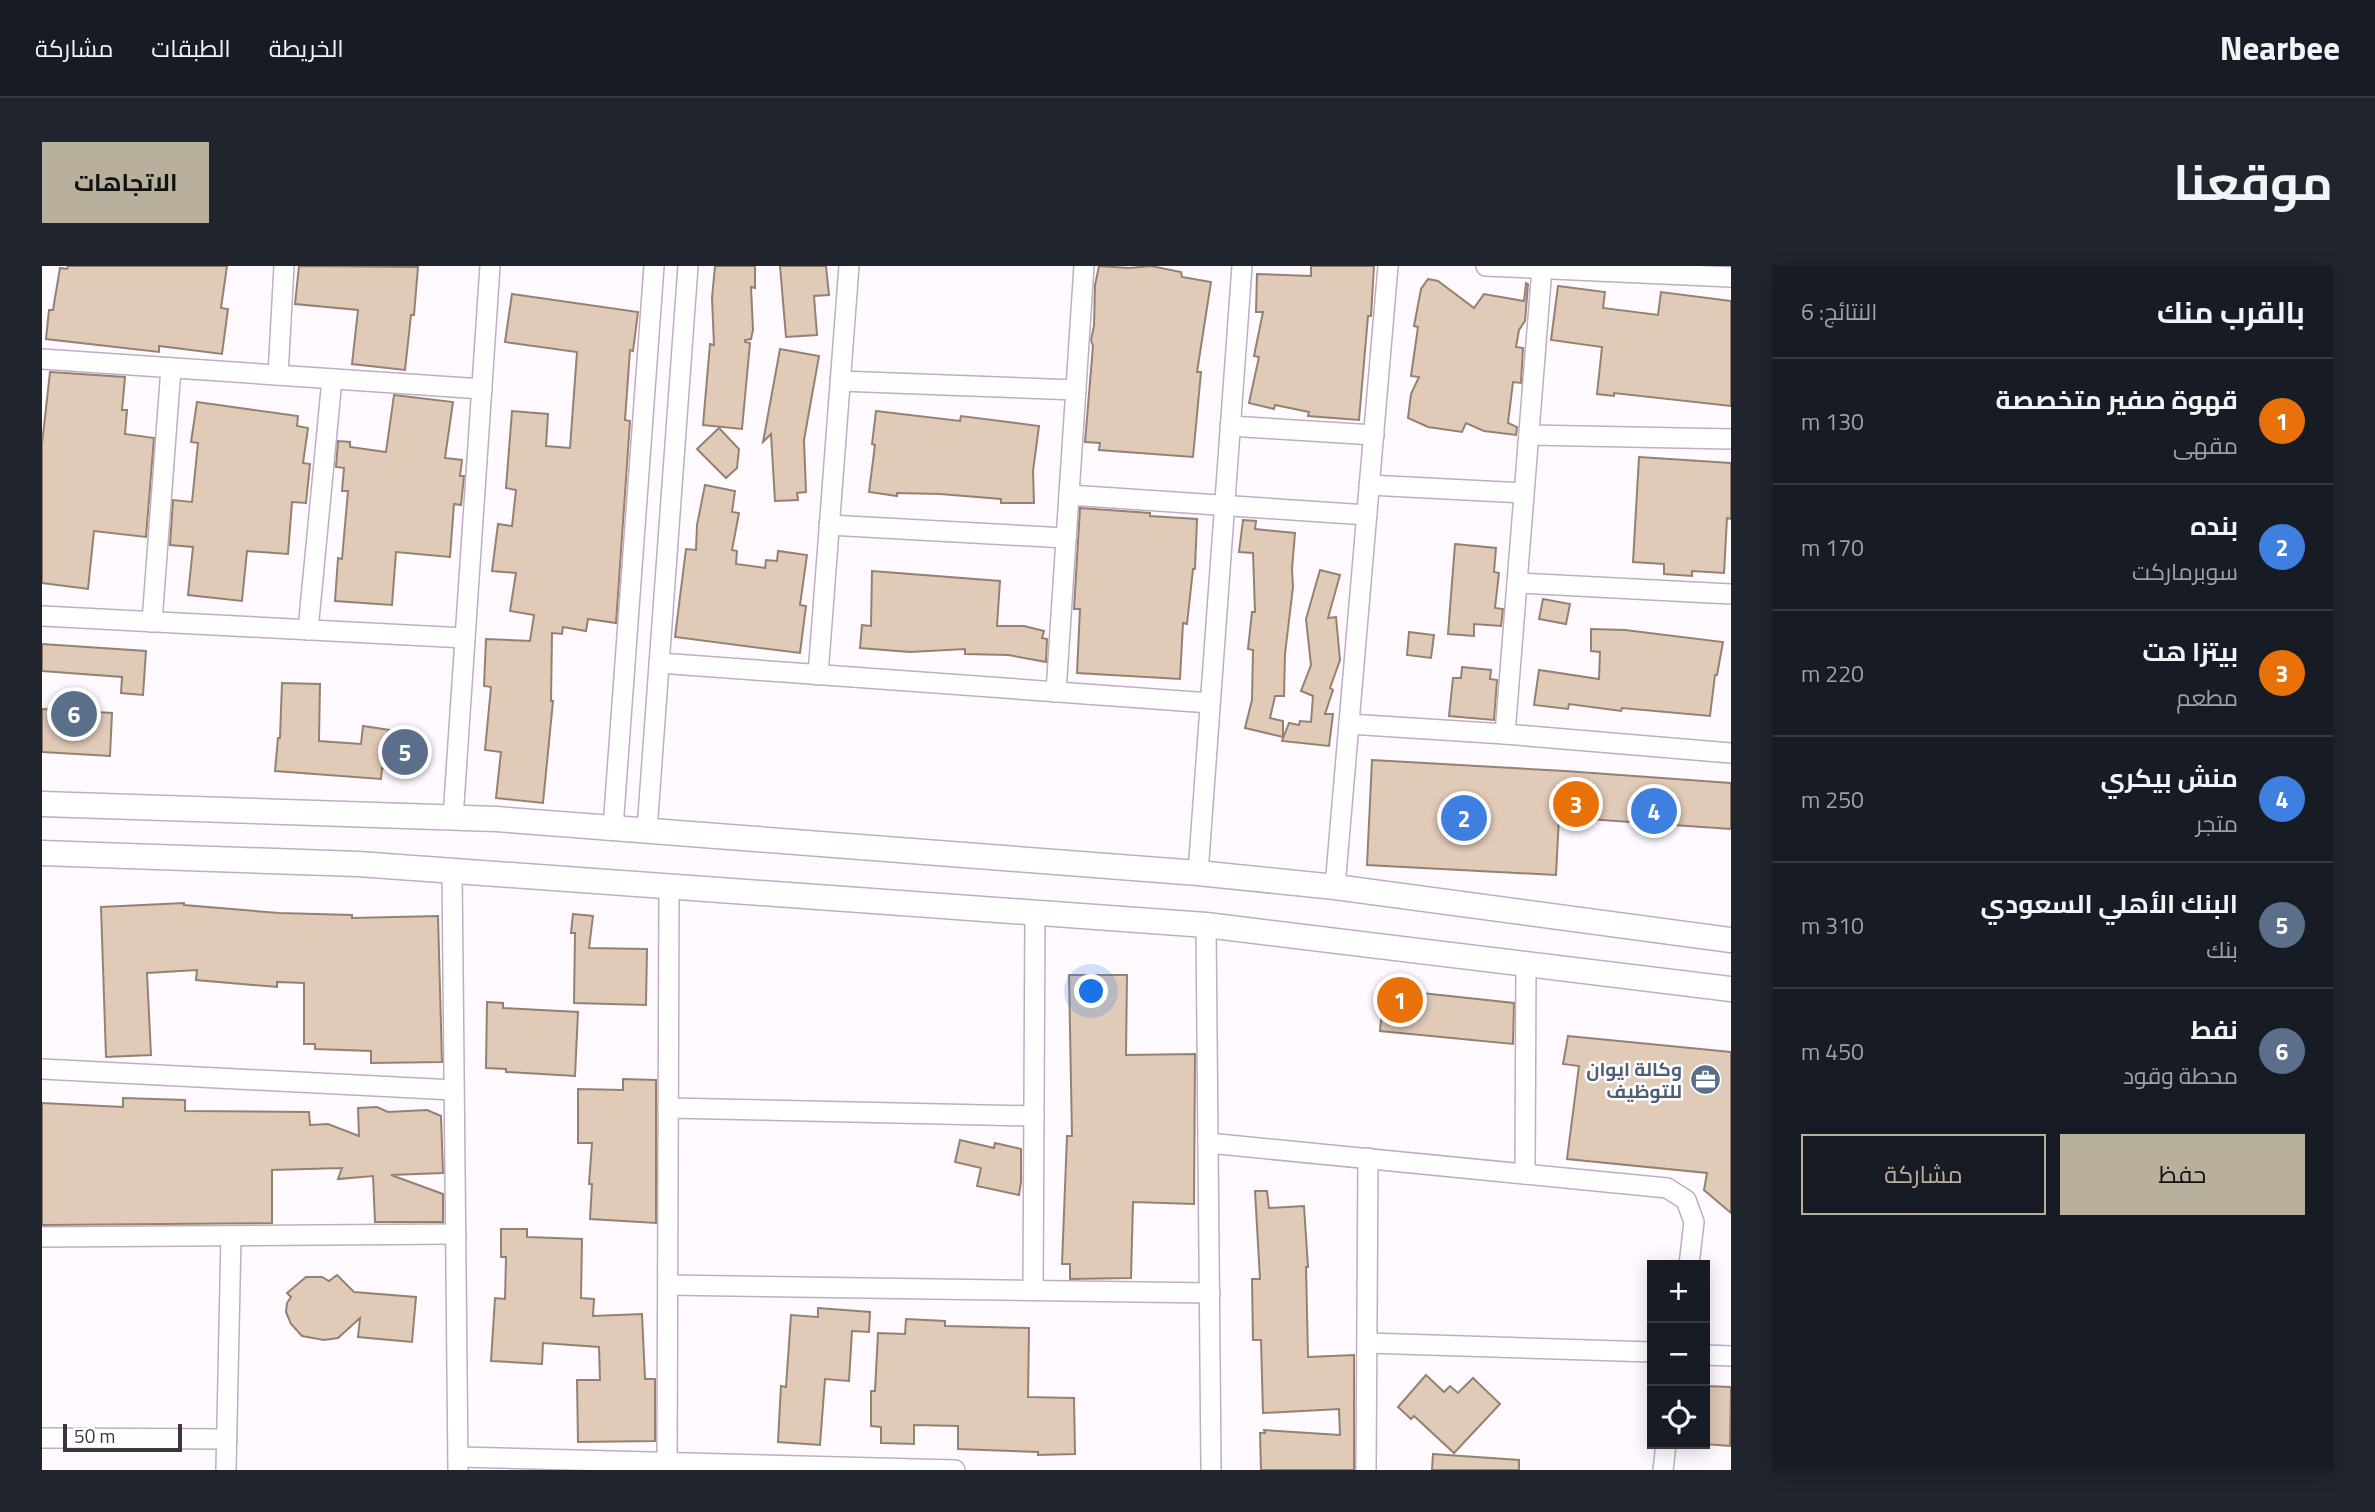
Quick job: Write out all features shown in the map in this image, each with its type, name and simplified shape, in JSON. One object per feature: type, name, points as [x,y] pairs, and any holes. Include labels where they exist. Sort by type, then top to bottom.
[{"type":"main road","points":[[42,804],[453,818],[646,830],[1198,873],[1335,887],[1731,940]]},
{"type":"main road","points":[[42,853],[358,864],[1206,925],[1731,989]]},
{"type":"street","points":[[278,375],[284,266]]},
{"type":"street","points":[[453,818],[490,266]]},
{"type":"street","points":[[613,828],[654,266]]},
{"type":"street","points":[[646,830],[688,266]]},
{"type":"street","points":[[818,675],[849,266]]},
{"type":"street","points":[[1056,692],[1084,266]]},
{"type":"street","points":[[1198,873],[1241,266]]},
{"type":"street","points":[[1335,887],[1388,266]]},
{"type":"street","points":[[1486,266],[1731,277]]},
{"type":"street","points":[[1505,734],[1542,268]]},
{"type":"street","points":[[42,359],[482,389]]},
{"type":"street","points":[[152,622],[171,368]]},
{"type":"street","points":[[308,630],[332,379]]},
{"type":"street","points":[[840,381],[1076,390]]},
{"type":"street","points":[[1230,426],[1374,435]]},
{"type":"street","points":[[1529,435],[1731,439]]},
{"type":"street","points":[[1369,485],[1524,493]]},
{"type":"street","points":[[1069,495],[1367,515]]},
{"type":"street","points":[[829,525],[1066,538]]},
{"type":"street","points":[[1517,583],[1731,594]]},
{"type":"street","points":[[42,616],[465,638]]},
{"type":"street","points":[[659,663],[1210,703]]},
{"type":"street","points":[[1349,724],[1505,734],[1731,754]]},
{"type":"street","points":[[452,870],[458,1463],[955,1470]]},
{"type":"street","points":[[667,1467],[668,886]]},
{"type":"street","points":[[1033,1290],[1035,913]]},
{"type":"street","points":[[1206,925],[1211,1470]]},
{"type":"street","points":[[1525,1174],[1526,964]]},
{"type":"street","points":[[42,1069],[454,1090]]},
{"type":"street","points":[[668,1108],[1034,1116]]},
{"type":"street","points":[[1208,1143],[1667,1188],[1686,1200],[1694,1222],[1690,1260]]},
{"type":"street","points":[[1366,1470],[1368,1158]]},
{"type":"street","points":[[42,1237],[456,1234]]},
{"type":"street","points":[[226,1470],[231,1236]]},
{"type":"street","points":[[668,1285],[1210,1293]]},
{"type":"street","points":[[1367,1343],[1647,1352]]},
{"type":"street","points":[[1710,1355],[1731,1356]]},
{"type":"street","points":[[42,1438],[227,1439]]},
{"type":"street","points":[[1663,1470],[1665,1449]]},
{"type":"building","points":[[68,266],[227,266],[221,308],[228,309],[222,354],[159,346],[159,352],[46,339],[49,310],[53,310],[60,268],[67,269]]},
{"type":"building","points":[[299,266],[418,267],[405,370],[352,364],[358,310],[295,304]]},
{"type":"building","points":[[715,266],[755,266],[755,288],[751,287],[753,330],[751,339],[745,340],[750,343],[742,429],[703,425],[710,344],[714,345],[712,298]]},
{"type":"building","points":[[780,266],[826,266],[829,295],[814,296],[817,335],[786,337]]},
{"type":"building","points":[[1099,266],[1151,266],[1181,272],[1182,277],[1211,282],[1197,372],[1201,372],[1193,457],[1099,450],[1100,443],[1085,442],[1095,285]]},
{"type":"building","points":[[1311,266],[1374,266],[1359,420],[1308,416],[1309,412],[1275,405],[1274,409],[1249,403],[1259,357],[1254,356],[1263,312],[1256,312],[1257,274],[1311,276]]},
{"type":"building","points":[[1428,279],[1438,281],[1474,308],[1484,294],[1524,301],[1526,283],[1528,284],[1525,321],[1519,330],[1516,347],[1523,348],[1521,383],[1513,382],[1508,423],[1517,427],[1516,435],[1484,431],[1466,423],[1462,432],[1428,427],[1408,418],[1411,394],[1419,377],[1411,376],[1418,327],[1414,326],[1421,289]]},
{"type":"building","points":[[1558,286],[1605,292],[1603,308],[1658,315],[1661,292],[1731,301],[1731,406],[1614,393],[1614,396],[1597,394],[1602,347],[1551,340]]},
{"type":"building","points":[[512,294],[638,312],[633,351],[630,350],[625,420],[630,421],[616,623],[588,619],[586,631],[563,627],[562,634],[552,633],[553,701],[543,803],[496,798],[501,752],[485,750],[491,687],[484,686],[486,639],[530,641],[534,615],[510,611],[516,573],[492,571],[498,524],[512,526],[516,490],[506,488],[512,411],[548,414],[546,446],[570,448],[577,352],[505,342]]},
{"type":"building","points":[[780,349],[819,356],[804,440],[806,492],[797,493],[798,500],[775,501],[771,434],[763,442]]},
{"type":"building","points":[[50,372],[125,377],[122,410],[127,410],[125,434],[154,438],[146,537],[94,531],[88,589],[42,583],[42,444]]},
{"type":"building","points":[[394,395],[453,402],[445,458],[462,460],[460,476],[464,476],[461,505],[454,504],[450,557],[396,552],[392,605],[335,601],[348,491],[342,491],[344,468],[336,467],[338,441],[350,442],[350,447],[386,452]]},
{"type":"building","points":[[197,402],[298,416],[297,426],[308,428],[303,463],[310,464],[306,503],[292,502],[288,554],[247,551],[242,601],[188,595],[193,547],[170,545],[173,500],[192,502],[198,443],[191,442]]},
{"type":"building","points":[[876,411],[960,421],[961,416],[1039,426],[1033,471],[1034,503],[1001,503],[1001,499],[940,494],[897,493],[897,496],[869,492]]},
{"type":"building","points":[[719,428],[739,449],[737,468],[726,478],[697,449]]},
{"type":"building","points":[[1639,457],[1731,463],[1731,519],[1727,518],[1724,573],[1692,571],[1692,576],[1664,574],[1664,564],[1633,562]]},
{"type":"building","points":[[705,485],[735,491],[732,512],[739,513],[732,550],[737,551],[736,564],[765,568],[766,560],[777,561],[778,551],[807,555],[800,605],[806,606],[800,653],[675,637],[686,549],[696,550],[697,525]]},
{"type":"building","points":[[1080,508],[1197,519],[1195,569],[1187,624],[1183,623],[1180,679],[1077,673],[1080,609],[1074,609]]},
{"type":"building","points":[[1243,520],[1256,521],[1255,529],[1295,533],[1284,696],[1275,696],[1270,718],[1283,721],[1283,737],[1245,728],[1252,700],[1253,650],[1248,649],[1252,612],[1255,612],[1253,553],[1239,552]]},
{"type":"building","points":[[1455,544],[1496,548],[1494,572],[1499,573],[1495,608],[1503,609],[1501,626],[1474,624],[1474,636],[1448,634]]},
{"type":"building","points":[[1320,570],[1340,575],[1328,618],[1336,617],[1340,660],[1330,688],[1333,690],[1325,714],[1333,714],[1329,746],[1282,741],[1289,723],[1299,725],[1300,721],[1311,722],[1313,696],[1301,691],[1311,665],[1306,619]]},
{"type":"building","points":[[872,571],[1000,581],[997,626],[1024,626],[1044,631],[1042,638],[1047,639],[1046,662],[1008,655],[965,654],[965,649],[910,652],[860,648],[862,625],[871,626]]},
{"type":"building","points":[[1543,599],[1570,604],[1566,624],[1539,619]]},
{"type":"building","points":[[1591,629],[1625,630],[1723,642],[1715,675],[1710,716],[1622,708],[1621,711],[1569,704],[1568,709],[1534,705],[1539,670],[1599,679],[1600,652],[1591,651]]},
{"type":"building","points":[[1409,632],[1434,635],[1431,658],[1407,655]]},
{"type":"building","points":[[42,644],[146,651],[143,695],[121,693],[122,677],[42,671]]},
{"type":"building","points":[[1462,667],[1491,670],[1490,679],[1497,680],[1494,720],[1449,716],[1453,678],[1461,678]]},
{"type":"building","points":[[282,683],[320,684],[319,741],[361,744],[363,726],[423,735],[421,772],[382,768],[381,779],[275,771],[280,738]]},
{"type":"building","points":[[42,709],[112,713],[110,756],[42,752]]},
{"type":"building","points":[[1372,760],[1731,783],[1731,829],[1559,817],[1556,875],[1367,865]]},
{"type":"building","points":[[184,903],[279,913],[352,915],[352,918],[438,916],[442,1062],[371,1063],[371,1051],[315,1049],[315,1044],[304,1044],[304,983],[277,982],[277,987],[196,980],[197,970],[147,973],[151,1055],[106,1057],[101,907]]},
{"type":"building","points":[[573,914],[593,916],[589,948],[647,949],[646,1005],[574,1003],[575,933],[571,933]]},
{"type":"building","points":[[1069,975],[1127,975],[1126,1055],[1195,1054],[1194,1204],[1133,1202],[1131,1278],[1070,1279],[1070,1264],[1062,1264],[1067,1136],[1072,1136]]},
{"type":"building","points":[[1384,989],[1514,1003],[1513,1044],[1380,1031]]},
{"type":"building","points":[[487,1002],[503,1003],[503,1008],[578,1012],[575,1076],[506,1072],[506,1069],[486,1068]]},
{"type":"building","points":[[1568,1036],[1731,1052],[1731,1213],[1704,1190],[1707,1173],[1567,1159],[1579,1066],[1563,1064]]},
{"type":"building","points":[[623,1079],[656,1080],[656,1223],[590,1219],[592,1143],[578,1143],[578,1089],[623,1090]]},
{"type":"building","points":[[123,1098],[185,1100],[185,1111],[309,1112],[310,1125],[328,1124],[359,1136],[358,1108],[377,1107],[388,1112],[427,1110],[441,1116],[443,1173],[391,1175],[443,1194],[443,1222],[375,1222],[373,1176],[338,1179],[342,1168],[272,1170],[272,1223],[42,1225],[42,1103],[123,1107]]},
{"type":"building","points":[[960,1140],[994,1148],[995,1143],[1021,1149],[1019,1195],[977,1186],[981,1168],[955,1162]]},
{"type":"building","points":[[1255,1191],[1267,1191],[1269,1208],[1304,1206],[1308,1267],[1308,1357],[1354,1355],[1354,1470],[1261,1470],[1260,1433],[1265,1433],[1264,1430],[1340,1435],[1339,1409],[1263,1413],[1261,1340],[1253,1340],[1252,1279],[1260,1279]]},
{"type":"building","points":[[501,1229],[527,1229],[527,1237],[582,1239],[581,1298],[594,1299],[593,1316],[642,1314],[645,1379],[655,1379],[655,1441],[578,1442],[577,1380],[600,1380],[599,1347],[543,1343],[542,1364],[491,1361],[495,1298],[505,1299],[506,1257],[501,1257]]},
{"type":"building","points":[[337,1275],[354,1292],[416,1297],[412,1342],[358,1337],[360,1318],[338,1338],[324,1340],[302,1336],[291,1324],[286,1312],[291,1297],[287,1293],[306,1277],[322,1277],[329,1281]]},
{"type":"building","points":[[818,1308],[870,1312],[869,1332],[852,1331],[849,1381],[825,1379],[820,1445],[778,1442],[781,1386],[786,1387],[791,1315],[818,1317]]},
{"type":"building","points":[[906,1319],[945,1321],[945,1326],[1029,1328],[1028,1397],[1074,1398],[1075,1454],[1038,1455],[1038,1452],[958,1449],[958,1426],[914,1425],[914,1444],[881,1443],[881,1427],[871,1426],[871,1391],[875,1391],[878,1333],[905,1334]]},
{"type":"building","points":[[1426,1375],[1444,1392],[1450,1386],[1458,1393],[1473,1378],[1500,1404],[1454,1453],[1414,1416],[1411,1419],[1398,1407]]},
{"type":"building","points":[[1710,1386],[1731,1387],[1730,1446],[1710,1444]]},
{"type":"building","points":[[1433,1454],[1519,1460],[1519,1470],[1432,1470]]},
{"type":"place","name":"نفط","points":[[74,714]]},
{"type":"place","name":"البنك الأهلي السعودي","points":[[405,752]]},
{"type":"place","name":"بيتزا هت","points":[[1576,804]]},
{"type":"place","name":"منش بيكري","points":[[1654,811]]},
{"type":"place","name":"بنده","points":[[1464,818]]},
{"type":"place","name":"قهوة صفير متخصصة","points":[[1400,1000]]},
{"type":"place","name":"وكالة ايوان للتوظيف","points":[[1705,1080]]}]
